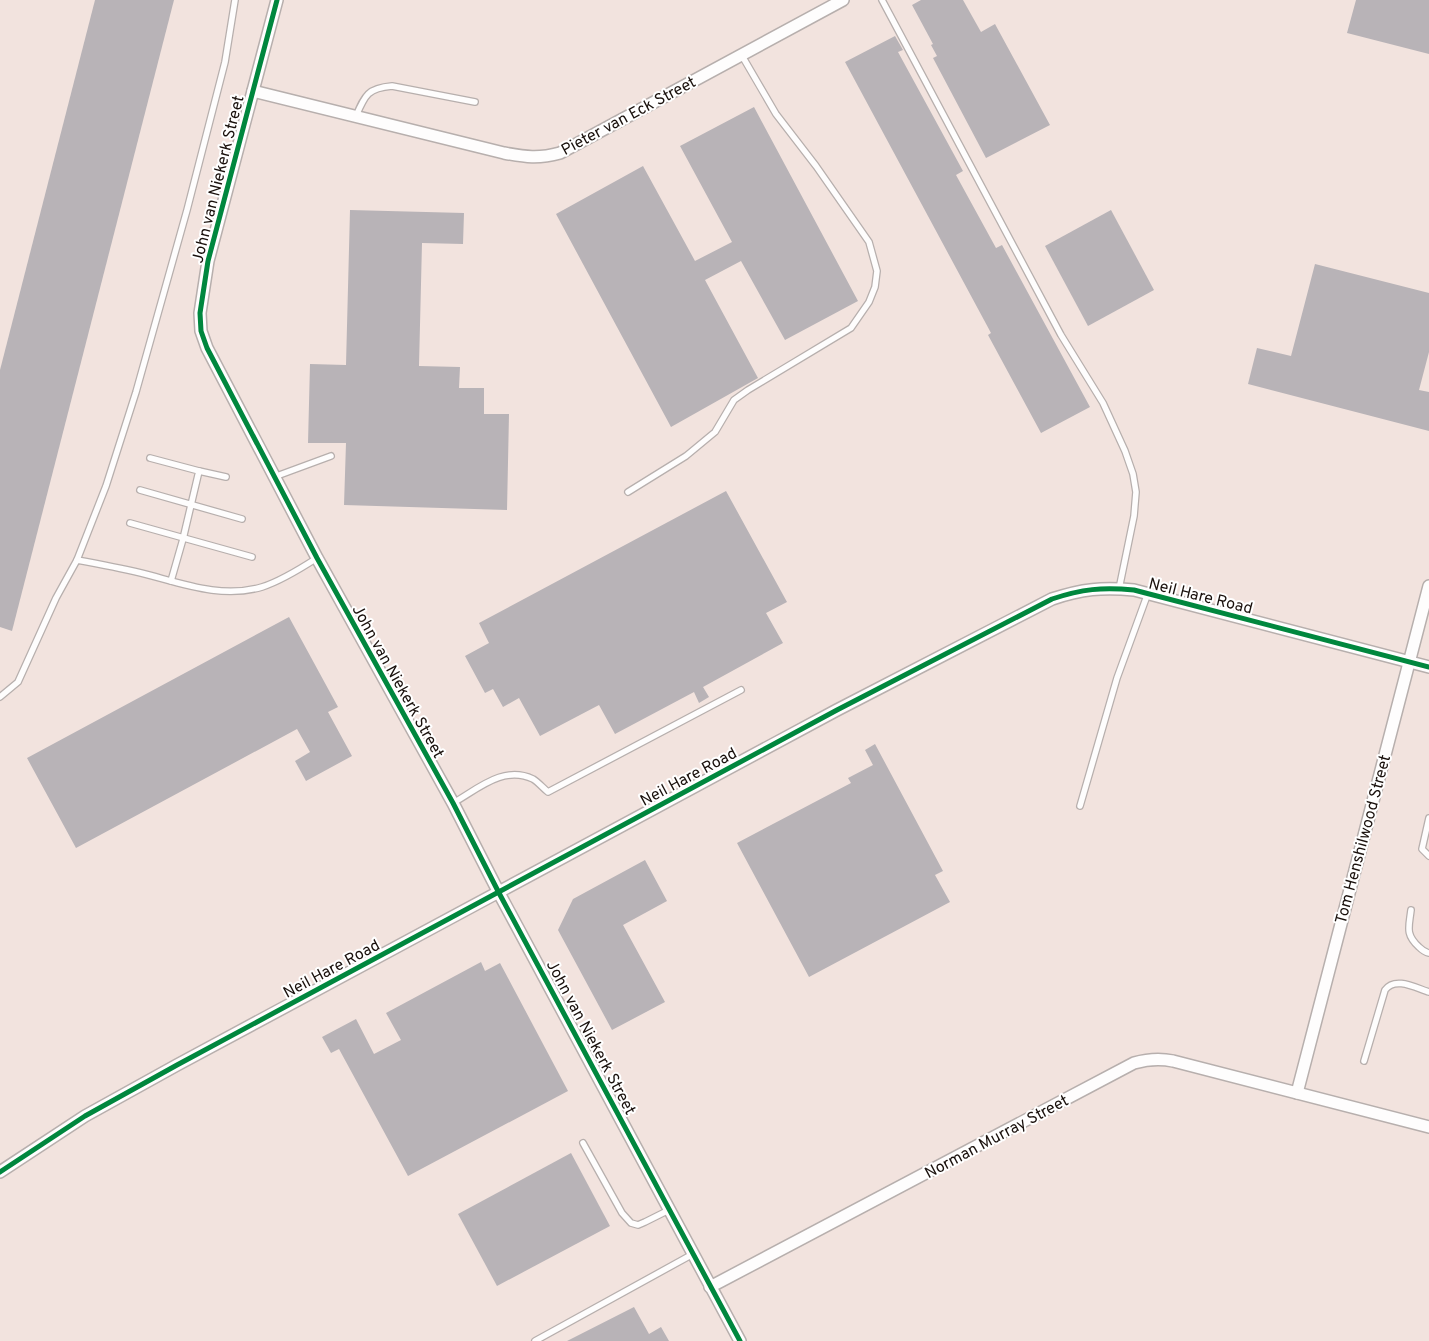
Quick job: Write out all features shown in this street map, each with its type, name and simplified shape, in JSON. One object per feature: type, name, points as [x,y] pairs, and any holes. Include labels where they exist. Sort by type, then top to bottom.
[{"type":"street","name":"John van Niekerk Street","points":[[277,0],[208,260],[202,294],[201,322],[201,330],[207,348],[317,558],[453,803],[499,893],[740,1341]]},
{"type":"street","name":"Pieter van Eck Street","points":[[253,92],[504,153],[528,158],[544,158],[560,153],[843,0]]},
{"type":"street","name":"Tom Henshilwood Street","points":[[1297,1093],[1429,586]]},
{"type":"street","name":"Neil Hare Road","points":[[0,1172],[85,1116],[185,1060],[837,710],[1052,599],[1094,588],[1119,589],[1148,594],[1429,667]]},
{"type":"street","name":"Norman Murray Street","points":[[710,1287],[1134,1063],[1145,1060],[1161,1058],[1429,1128]]},
{"type":"lane","points":[[0,697],[18,682],[56,598],[77,560],[106,486],[136,392],[186,210],[225,62],[235,0]]},
{"type":"lane","points":[[882,0],[1057,326],[1103,403],[1125,451],[1133,474],[1136,492],[1134,516],[1119,589]]},
{"type":"lane","points":[[628,492],[686,456],[715,432],[734,400],[850,328],[869,302],[875,287],[877,271],[870,242],[776,114],[741,54]]},
{"type":"lane","points":[[356,116],[364,97],[371,91],[392,86],[475,102]]},
{"type":"lane","points":[[274,476],[331,456]]},
{"type":"lane","points":[[150,458],[226,477]]},
{"type":"lane","points":[[171,580],[192,505],[199,471]]},
{"type":"lane","points":[[140,490],[242,520]]},
{"type":"lane","points":[[130,523],[252,558]]},
{"type":"lane","points":[[77,560],[119,567],[210,591],[237,592],[262,587],[292,574],[317,558]]},
{"type":"lane","points":[[1080,806],[1117,678],[1148,594]]},
{"type":"lane","points":[[453,803],[502,776],[515,774],[534,780],[548,792],[741,690]]},
{"type":"lane","points":[[1429,818],[1422,849],[1429,856]]},
{"type":"lane","points":[[1411,910],[1408,933],[1424,952],[1429,953]]},
{"type":"lane","points":[[1364,1061],[1385,990],[1389,985],[1401,983],[1429,992]]},
{"type":"lane","points":[[583,1143],[622,1213],[631,1223],[645,1222],[669,1210]]},
{"type":"lane","points":[[535,1341],[693,1254]]},
{"type":"shaded area","points":[[0,0],[1429,0],[1429,1341],[0,1341]]},
{"type":"building","points":[[95,0],[174,0],[12,631],[0,627],[0,370]]},
{"type":"building","points":[[921,0],[963,0],[981,32],[995,24],[1050,125],[986,158],[933,58],[937,56],[931,45],[933,44],[912,5]]},
{"type":"building","points":[[1356,0],[1429,0],[1429,54],[1347,33]]},
{"type":"building","points":[[895,36],[903,50],[898,52],[963,171],[956,175],[996,248],[1002,245],[1090,407],[1041,433],[988,335],[991,333],[845,62]]},
{"type":"building","points":[[754,107],[858,301],[785,340],[741,261],[705,280],[758,378],[671,427],[556,214],[643,166],[695,261],[732,242],[680,146]]},
{"type":"building","points":[[350,210],[464,213],[463,244],[422,243],[419,366],[460,367],[459,388],[484,388],[484,414],[509,414],[507,510],[344,505],[346,443],[308,443],[310,364],[346,365]]},
{"type":"building","points":[[1111,210],[1154,290],[1088,326],[1045,246]]},
{"type":"building","points":[[1315,264],[1429,293],[1429,352],[1419,390],[1429,392],[1429,431],[1248,384],[1257,348],[1291,356]]},
{"type":"building","points":[[726,491],[787,602],[766,613],[783,643],[703,687],[709,697],[699,703],[694,692],[615,734],[599,705],[540,736],[519,698],[503,707],[493,689],[485,693],[465,656],[489,643],[479,623]]},
{"type":"building","points":[[289,617],[338,707],[328,712],[352,756],[306,781],[295,761],[310,752],[297,729],[76,848],[27,758]]},
{"type":"building","points":[[875,744],[943,871],[935,875],[950,902],[809,977],[737,843],[851,783],[848,778],[873,765],[865,750]]},
{"type":"building","points":[[645,860],[667,901],[623,925],[665,1002],[612,1030],[558,930],[573,899]]},
{"type":"building","points":[[481,962],[485,971],[500,963],[568,1091],[408,1176],[339,1049],[331,1053],[322,1037],[356,1019],[374,1054],[401,1040],[386,1013]]},
{"type":"building","points":[[571,1153],[610,1226],[497,1286],[458,1214]]},
{"type":"building","points":[[634,1307],[649,1334],[661,1327],[669,1341],[567,1341]]},
{"type":"cycle path","points":[[277,0],[208,261],[200,313],[201,331],[207,348],[317,558],[453,803],[499,893],[740,1341]]},
{"type":"cycle path","points":[[0,1172],[85,1116],[177,1065],[837,710],[1052,599],[1092,590],[1134,590],[1429,667]]}]
